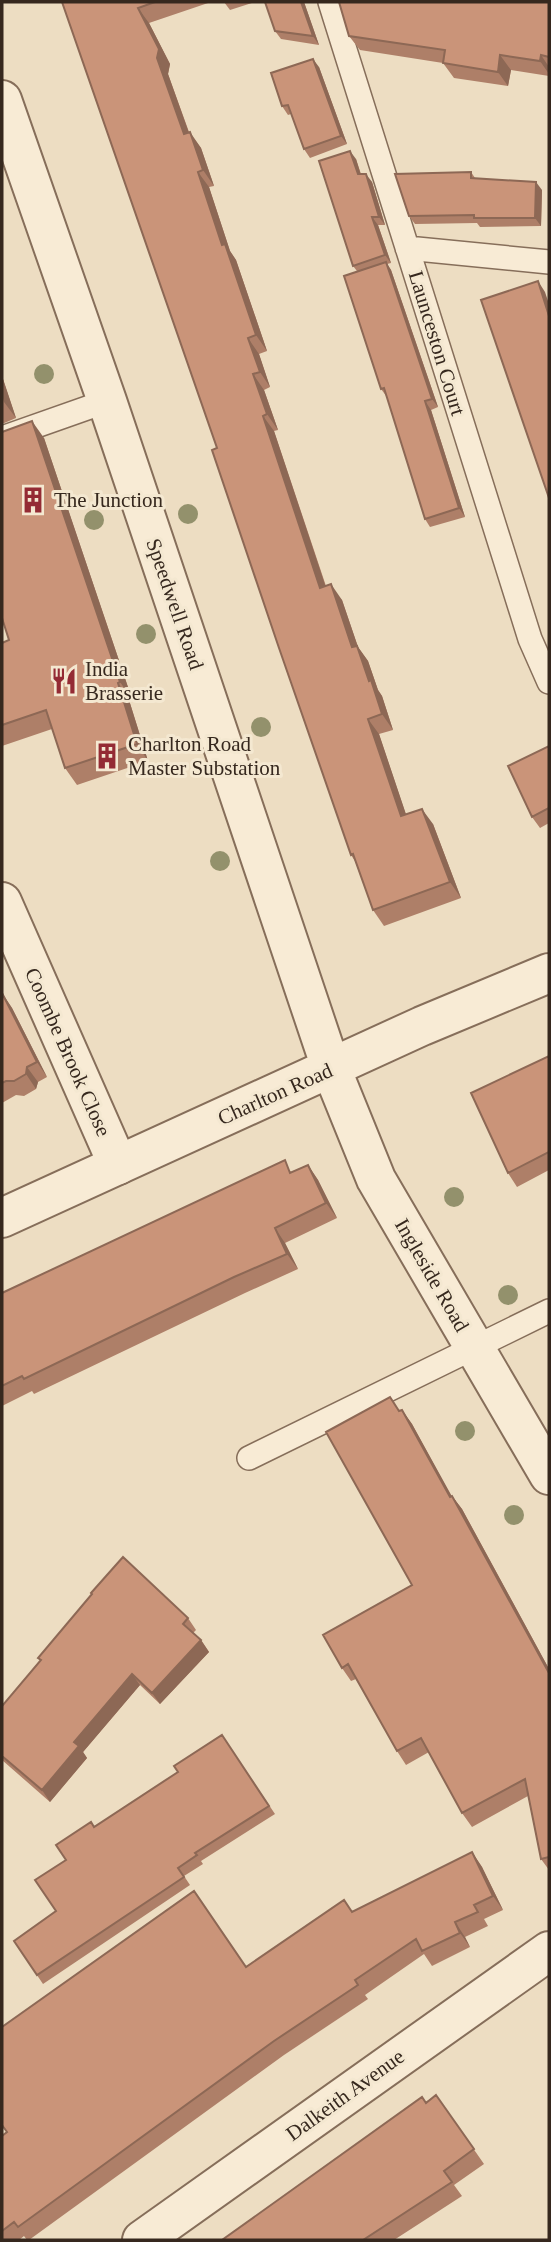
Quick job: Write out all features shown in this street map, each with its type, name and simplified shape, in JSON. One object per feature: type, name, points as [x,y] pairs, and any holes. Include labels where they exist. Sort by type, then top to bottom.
[{"type":"street","name":"Speedwell Road","points":[[2,100],[107,401],[331,1068]]},
{"type":"street","name":"Coombe Brook Close","points":[[2,902],[118,1165]]},
{"type":"street","name":"Charlton Road","points":[[2,1218],[422,1026],[549,973]]},
{"type":"street","name":"Ingleside Road","points":[[331,1068],[376,1179],[549,1475]]},
{"type":"street","name":"Dalkeith Avenue","points":[[142,2240],[549,1951]]},
{"type":"lane","name":"Launceston Court","points":[[330,2],[407,248],[540,635],[549,681]]},
{"type":"lane","points":[[407,248],[549,262]]},
{"type":"lane","points":[[2,438],[107,401]]},
{"type":"lane","points":[[249,1458],[549,1311]]},
{"type":"building","points":[[62,2],[155,2],[138,8],[159,49],[157,58],[184,134],[190,132],[203,170],[198,172],[256,335],[248,338],[260,372],[253,374],[267,414],[263,416],[320,588],[331,584],[352,647],[357,646],[369,681],[371,680],[382,714],[368,719],[401,816],[422,809],[450,882],[373,910],[353,854],[351,855],[279,648],[212,450],[217,448]]},
{"type":"building","points":[[265,2],[301,2],[313,36],[275,31]]},
{"type":"building","points":[[339,2],[549,2],[549,57],[541,55],[540,61],[500,55],[498,72],[443,63],[445,50],[349,36]]},
{"type":"building","points":[[313,59],[341,136],[304,149],[288,105],[282,106],[271,73]]},
{"type":"building","points":[[350,151],[358,174],[366,174],[379,217],[372,217],[385,255],[353,266],[319,161]]},
{"type":"building","points":[[471,172],[471,178],[536,182],[535,218],[409,216],[395,174]]},
{"type":"building","points":[[386,262],[432,399],[425,401],[459,508],[425,519],[384,388],[381,389],[344,276]]},
{"type":"building","points":[[538,281],[549,316],[549,498],[481,300]]},
{"type":"building","points":[[32,421],[120,682],[118,683],[137,744],[65,768],[46,710],[2,725],[2,643],[9,640],[2,618],[2,432]]},
{"type":"building","points":[[549,746],[549,808],[532,817],[508,766]]},
{"type":"building","points":[[2,993],[37,1062],[27,1067],[26,1074],[14,1081],[2,1083]]},
{"type":"building","points":[[549,1056],[549,1152],[508,1173],[471,1093]]},
{"type":"building","points":[[285,1160],[290,1173],[308,1165],[326,1203],[275,1228],[287,1254],[24,1379],[22,1376],[2,1386],[2,1293]]},
{"type":"building","points":[[390,1397],[399,1411],[402,1410],[450,1497],[452,1496],[549,1673],[549,1857],[541,1859],[525,1779],[462,1813],[421,1738],[397,1751],[348,1664],[342,1668],[323,1635],[412,1585],[326,1432]]},
{"type":"building","points":[[123,1557],[188,1618],[183,1624],[201,1640],[152,1693],[132,1674],[74,1742],[79,1746],[42,1790],[2,1756],[2,1706],[41,1660],[38,1658]]},
{"type":"building","points":[[222,1735],[269,1806],[195,1853],[197,1855],[178,1868],[184,1877],[37,1975],[14,1941],[56,1911],[35,1880],[66,1860],[56,1845],[91,1822],[94,1827],[178,1772],[174,1766]]},
{"type":"building","points":[[472,1852],[493,1896],[474,1905],[478,1912],[455,1922],[460,1933],[422,1951],[416,1939],[355,1980],[358,1985],[274,2041],[18,2227],[14,2222],[2,2231],[2,2136],[7,2132],[2,2125],[2,2027],[194,1891],[246,1967],[344,1900],[352,1912]]},
{"type":"building","points":[[436,2095],[474,2149],[444,2171],[452,2182],[363,2240],[222,2240],[422,2097],[426,2103]]},
{"type":"place","name":"The Junction","points":[[33,500]]},
{"type":"place","name":"India Brasserie","points":[[64,681]]},
{"type":"place","name":"Charlton Road Master Substation","points":[[107,756]]}]
